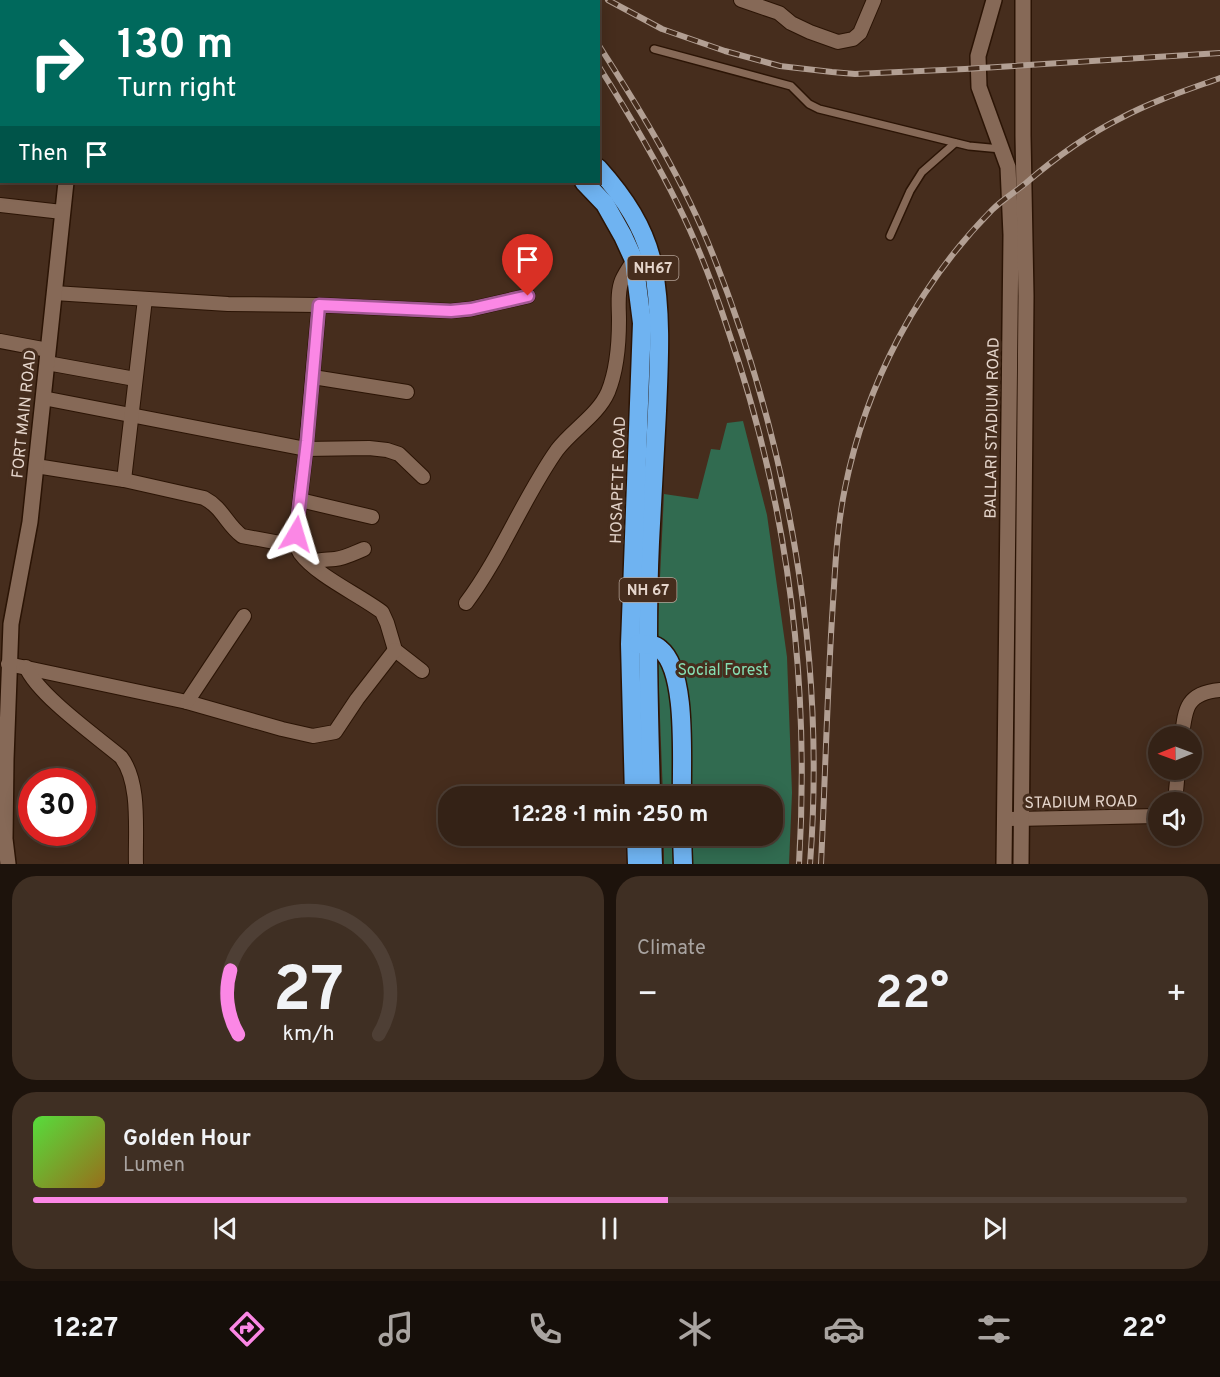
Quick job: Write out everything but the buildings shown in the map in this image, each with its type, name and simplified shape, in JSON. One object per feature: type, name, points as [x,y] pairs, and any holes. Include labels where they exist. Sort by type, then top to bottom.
[{"type":"highway","name":"NH67","points":[[600,170],[613,184],[633,214],[644,236],[653,266],[657,303],[658,384]]},
{"type":"highway","name":"HOSAPETE ROAD","points":[[585,183],[605,204],[634,260],[642,323],[639,644],[634,786]]},
{"type":"highway","name":"HOSAPETE ROAD","points":[[650,786],[639,644],[648,578],[658,384]]},
{"type":"highway","points":[[639,644],[655,645],[662,650],[673,669],[681,707],[682,786]]},
{"type":"highway","points":[[636,846],[637,864]]},
{"type":"highway","points":[[652,846],[653,864]]},
{"type":"highway","points":[[682,846],[683,864]]},
{"type":"street","points":[[741,0],[779,13],[810,32],[838,42],[852,39],[860,33],[874,0]]},
{"type":"street","name":"BALLARI STADIUM ROAD","points":[[992,0],[978,56],[979,87],[1008,167],[1011,235],[1018,296],[1021,864]]},
{"type":"street","name":"BALLARI STADIUM ROAD","points":[[1004,864],[1023,136],[1023,0]]},
{"type":"street","name":"FORT MAIN ROAD","points":[[8,864],[3,844],[8,664],[6,624],[30,522],[66,183]]},
{"type":"street","points":[[0,206],[62,212]]},
{"type":"street","points":[[466,603],[496,557],[558,449],[599,407],[607,393],[614,374],[619,339],[619,293],[622,280],[634,260]]},
{"type":"street","points":[[54,293],[228,304],[319,305],[451,311],[471,309],[528,296]]},
{"type":"street","points":[[124,480],[145,299]]},
{"type":"street","points":[[319,305],[297,546],[310,563],[382,612],[394,650],[422,671]]},
{"type":"street","points":[[0,341],[47,357],[135,379]]},
{"type":"street","points":[[314,377],[407,392]]},
{"type":"street","points":[[43,398],[306,449],[387,450],[399,454],[423,477]]},
{"type":"street","points":[[36,466],[124,480],[204,498],[215,504],[235,531],[242,536],[297,546]]},
{"type":"street","points":[[300,500],[372,517]]},
{"type":"street","points":[[310,563],[319,559],[336,559],[364,549]]},
{"type":"street","points":[[187,702],[244,616]]},
{"type":"street","points":[[8,664],[187,702],[313,736],[335,732],[394,650]]},
{"type":"street","points":[[26,667],[46,694],[121,757],[128,766],[133,788],[136,864]]},
{"type":"street","points":[[1183,726],[1188,705],[1203,693],[1220,690]]},
{"type":"street","name":"STADIUM ROAD","points":[[1004,819],[1148,816]]},
{"type":"lane","points":[[654,49],[791,86],[813,107],[955,143],[1001,149]]},
{"type":"lane","points":[[890,236],[910,191],[922,172],[955,143]]},
{"type":"green space","name":"Social Forest","points":[[743,421],[767,515],[787,657],[792,793],[789,864],[664,864],[664,846],[783,846],[783,786],[663,786],[657,640],[664,494],[698,499],[711,449],[720,450],[727,423]]},
{"type":"railway","points":[[608,0],[662,29],[725,51],[780,66],[855,74],[1220,53]]},
{"type":"railway","points":[[600,47],[661,147],[689,200],[713,255],[740,328],[762,402],[781,478],[796,554],[806,632],[812,709],[814,787],[810,864]]},
{"type":"railway","points":[[600,68],[660,171],[700,253],[729,333],[766,463],[780,529],[797,662],[802,797],[799,864]]},
{"type":"railway","points":[[821,864],[832,618],[842,504],[854,449],[866,411],[898,338],[940,271],[1000,203],[1060,156],[1108,125],[1158,101],[1220,78]]},
{"type":"route","points":[[296,534],[314,377],[319,305],[451,311],[471,309],[528,296]]}]
